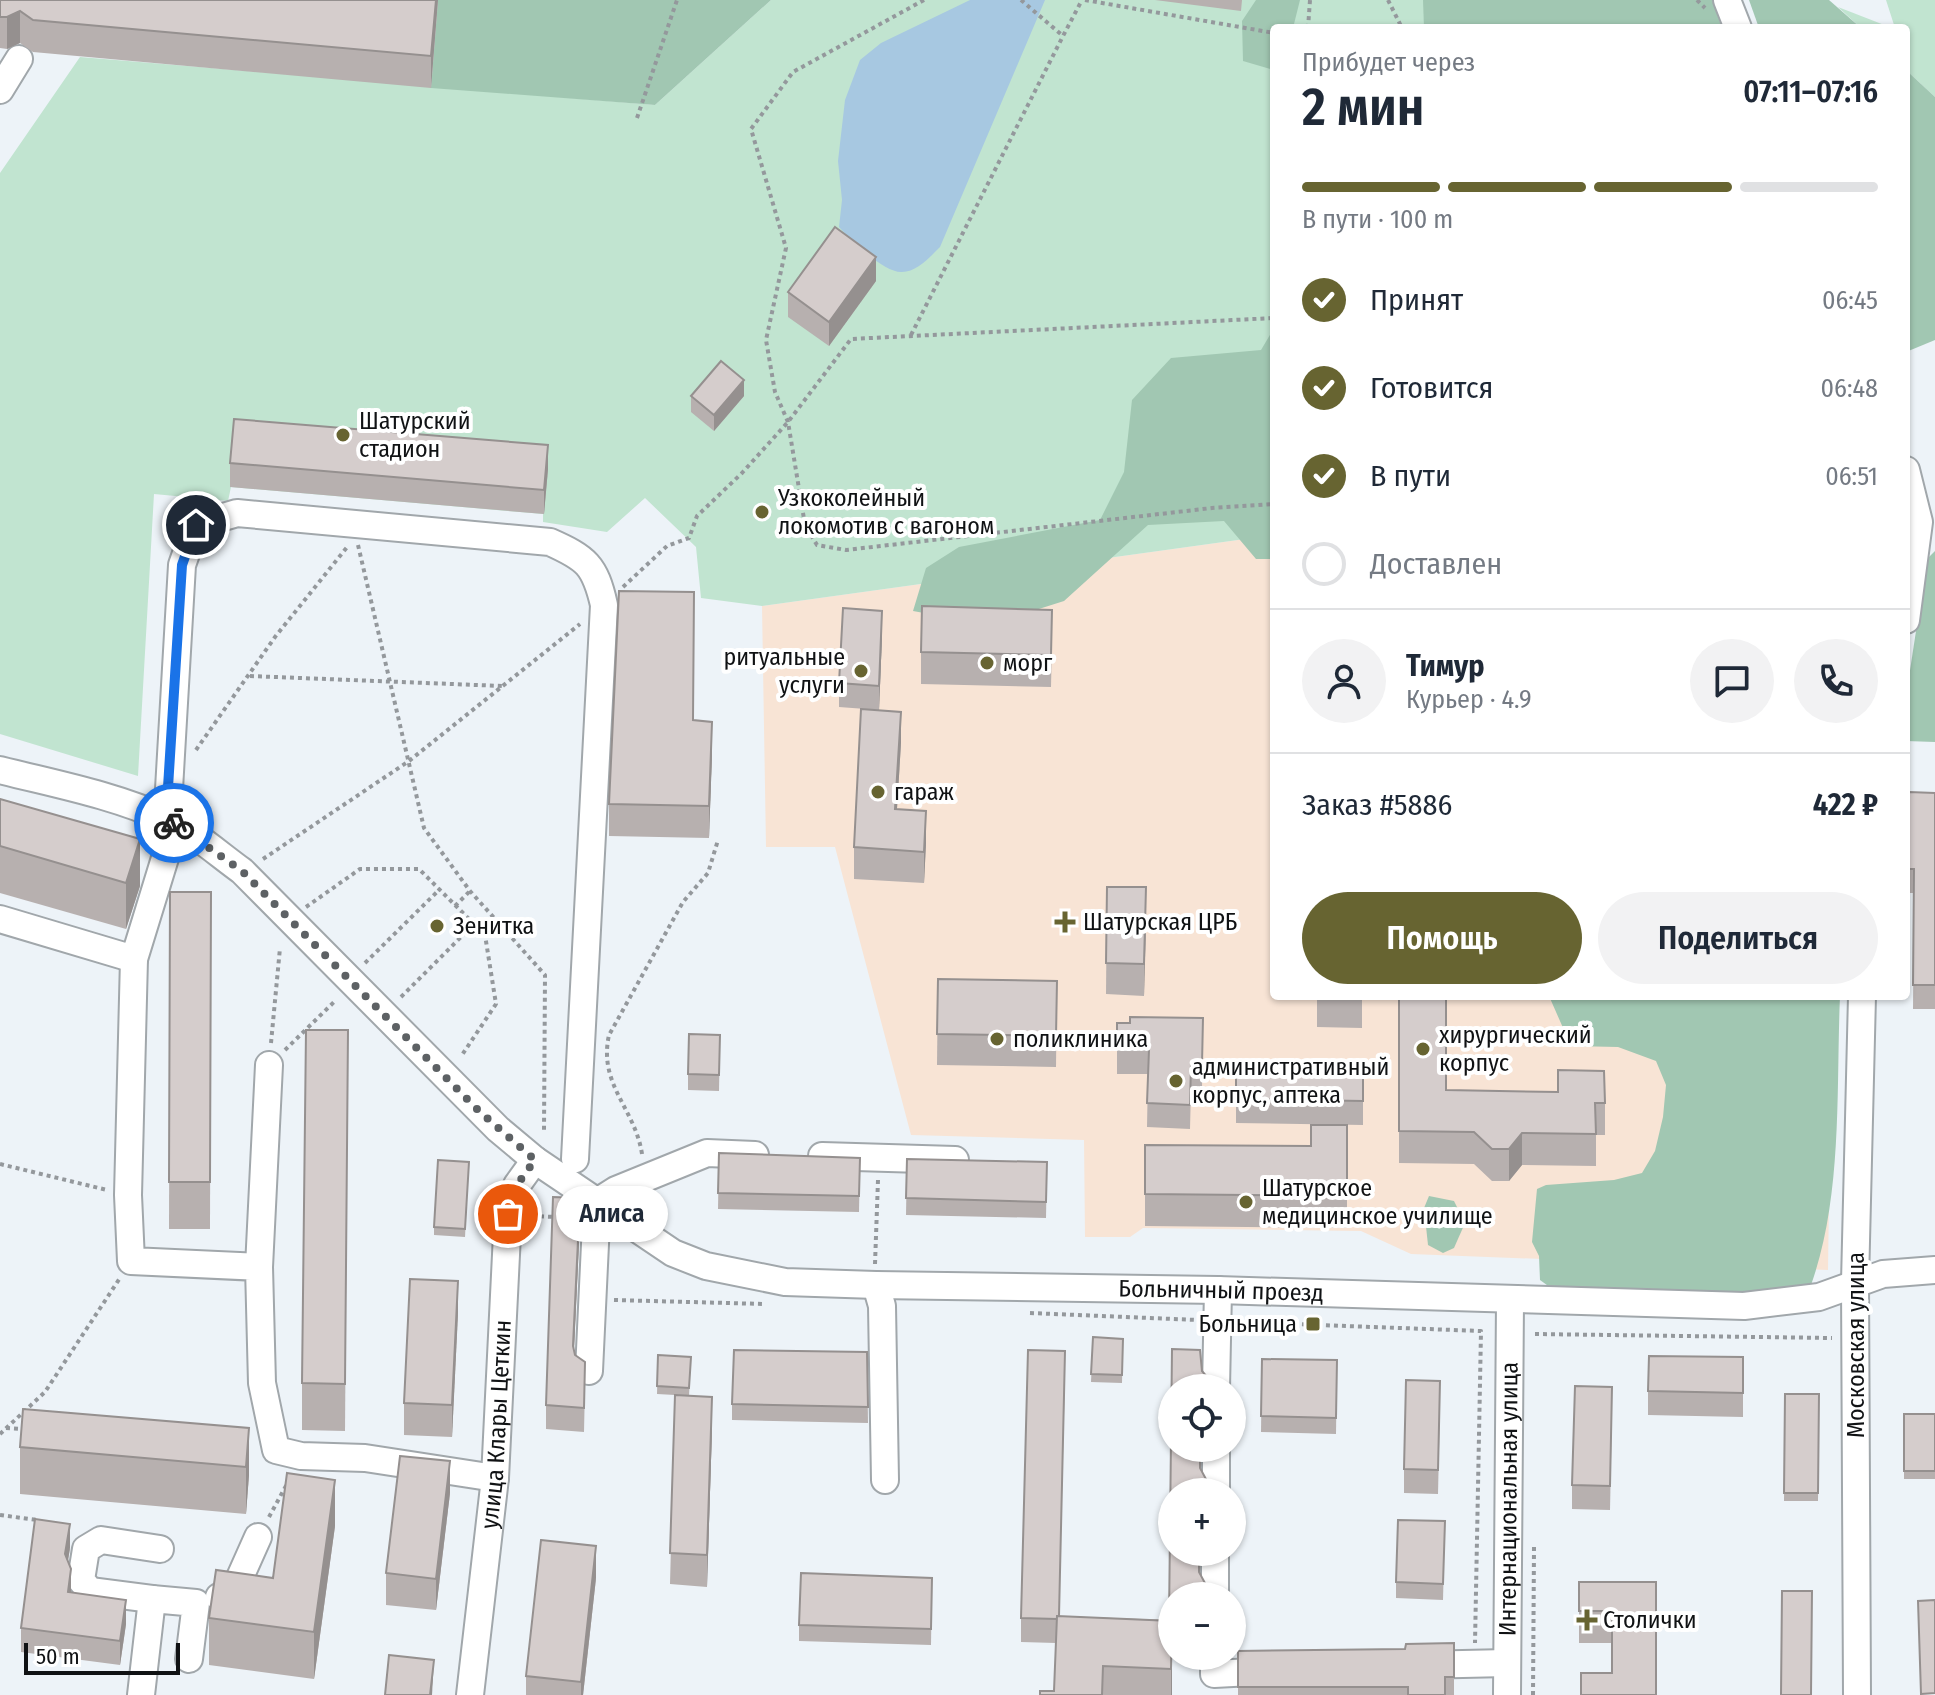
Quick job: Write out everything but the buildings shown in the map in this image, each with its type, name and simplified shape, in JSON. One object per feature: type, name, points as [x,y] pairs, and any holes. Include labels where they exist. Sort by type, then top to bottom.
[{"type":"street","points":[[1727,0],[1736,24]]},
{"type":"street","points":[[0,90],[19,59]]},
{"type":"street","points":[[1910,486],[1919,522],[1910,590]]},
{"type":"street","points":[[259,1267],[131,1261],[128,1195],[134,959],[165,858],[182,565],[196,525],[237,513],[550,542],[580,555],[597,576],[604,605],[575,1159]]},
{"type":"street","name":"Больничный проезд","points":[[0,770],[104,797],[166,819],[242,871],[480,1112],[535,1160],[596,1211],[673,1253],[706,1266],[785,1282],[1218,1290],[1744,1306],[1819,1297],[1883,1274],[1935,1270]]},
{"type":"street","points":[[0,919],[134,959]]},
{"type":"street","name":"Московская улица","points":[[1857,1695],[1855,1282],[1862,1000]]},
{"type":"street","points":[[269,1065],[259,1267],[262,1383],[289,1453]]},
{"type":"street","points":[[589,1371],[596,1211],[639,1180],[707,1153],[988,1161]]},
{"type":"street","name":"улица Клары Цеткин","points":[[470,1695],[495,1478],[508,1214],[517,1185],[535,1160]]},
{"type":"street","points":[[876,1285],[882,1306],[885,1480]]},
{"type":"street","points":[[1216,1374],[1218,1290]]},
{"type":"street","name":"Интернациональная улица","points":[[1507,1695],[1510,1301]]},
{"type":"street","points":[[244,1449],[365,1458],[495,1478]]},
{"type":"street","points":[[160,1549],[101,1540],[86,1549],[81,1580],[90,1591],[196,1603],[233,1593],[258,1537]]},
{"type":"street","points":[[141,1695],[152,1599]]},
{"type":"street","points":[[189,1659],[196,1603]]},
{"type":"street","points":[[1398,1666],[1507,1663]]},
{"type":"street","points":[[1214,1670],[1214,1674],[1291,1670]]},
{"type":"path","points":[[637,118],[677,0]]},
{"type":"path","points":[[924,0],[793,72],[751,129],[786,248],[766,340],[775,392],[788,422],[805,525],[817,545],[846,550],[1212,508],[1270,504]]},
{"type":"path","points":[[1021,0],[1063,36]]},
{"type":"path","points":[[911,335],[1083,0],[1270,32]]},
{"type":"path","points":[[1308,24],[1310,0]]},
{"type":"path","points":[[1388,0],[1400,24]]},
{"type":"path","points":[[259,862],[409,761],[604,605],[667,546],[689,538],[697,516],[742,473],[788,422],[851,339],[1270,318]]},
{"type":"path","points":[[196,751],[275,637],[356,536],[424,828],[470,891],[545,975],[544,1131]]},
{"type":"path","points":[[250,676],[502,686]]},
{"type":"path","points":[[639,1180],[643,1161],[639,1135],[608,1074],[605,1052],[609,1035],[683,902],[708,873],[718,840]]},
{"type":"path","points":[[306,907],[360,869],[419,869],[485,935],[496,1004],[462,1055]]},
{"type":"path","points":[[365,963],[440,889]]},
{"type":"path","points":[[455,906],[470,891]]},
{"type":"path","points":[[401,997],[474,924]]},
{"type":"path","points":[[269,1065],[280,948]]},
{"type":"path","points":[[269,1065],[335,1001]]},
{"type":"path","points":[[876,1285],[879,1158]]},
{"type":"path","points":[[0,1164],[128,1195]]},
{"type":"path","points":[[521,1215],[596,1211]]},
{"type":"path","points":[[0,1434],[45,1392],[131,1261]]},
{"type":"path","points":[[592,1300],[775,1304]]},
{"type":"path","points":[[1026,1312],[1481,1331],[1475,1662]]},
{"type":"path","points":[[1535,1333],[1834,1338],[1834,1353]]},
{"type":"path","points":[[6,1428],[35,1429]]},
{"type":"path","points":[[258,1537],[289,1453]]},
{"type":"path","points":[[0,1515],[39,1520]]},
{"type":"shaded area","name":"Шатурская ЦРБ","points":[[1270,536],[1270,1000],[1832,1000],[1828,1270],[1411,1254],[1361,1231],[1143,1228],[1130,1237],[1085,1237],[1084,1140],[911,1135],[835,847],[766,847],[762,606]]},
{"type":"green space","points":[[438,0],[771,0],[655,105],[431,88]]},
{"type":"green space","points":[[771,0],[1718,0],[1727,24],[1270,24],[1270,536],[762,606],[701,598],[696,547],[645,498],[607,532],[543,522],[543,514],[231,487],[228,501],[154,494],[138,776],[0,734],[0,173],[80,57],[655,105]]},
{"type":"green space","points":[[1256,0],[1300,0],[1294,24],[1270,24],[1270,69],[1243,61],[1242,21]]},
{"type":"green space","points":[[1423,0],[1712,0],[1721,24],[1424,24]]},
{"type":"green space","points":[[1749,0],[1829,0],[1856,24],[1758,24]]},
{"type":"green space","points":[[1886,0],[1935,0],[1935,97],[1910,74],[1910,24],[1894,24]]},
{"type":"green space","points":[[1838,7],[1882,24],[1857,24]]},
{"type":"green space","points":[[1910,74],[1935,97],[1935,340],[1910,350]]},
{"type":"green space","points":[[1270,335],[1270,559],[1256,559],[1224,521],[1148,525],[1064,601],[989,625],[913,611],[926,568],[959,547],[1100,520],[1124,472],[1132,400],[1171,358],[1261,350]]},
{"type":"green space","points":[[1935,551],[1935,742],[1910,741],[1910,670],[1927,559]]},
{"type":"green space","points":[[1551,1000],[1840,1000],[1833,1179],[1821,1251],[1811,1285],[1750,1294],[1551,1288],[1540,1280],[1539,1256],[1532,1242],[1537,1189],[1546,1185],[1614,1180],[1642,1173],[1655,1151],[1663,1117],[1666,1085],[1656,1061],[1618,1047],[1571,1046]]},
{"type":"green space","points":[[1429,1196],[1454,1201],[1465,1223],[1454,1248],[1443,1253],[1428,1245],[1424,1208]]},
{"type":"water","points":[[970,0],[1045,0],[940,247],[913,270],[895,271],[868,255],[839,227],[842,200],[838,161],[845,100],[860,60],[881,43]]},
{"type":"way so far","points":[[174,823],[242,871],[480,1112],[535,1160],[517,1185],[508,1214]]},
{"type":"place","name":"Шатурский стадион","points":[[343,435]]},
{"type":"place","name":"Узкоколейный локомотив с вагоном","points":[[762,512]]},
{"type":"place","name":"морг","points":[[987,663]]},
{"type":"place","name":"ритуальные услуги","points":[[861,671]]},
{"type":"place","name":"гараж","points":[[878,792]]},
{"type":"place","name":"Шатурская ЦРБ","points":[[1065,922]]},
{"type":"place","name":"Зенитка","points":[[437,926]]},
{"type":"place","name":"поликлиника","points":[[997,1039]]},
{"type":"place","name":"хирургический корпус","points":[[1423,1049]]},
{"type":"place","name":"административный корпус, аптека","points":[[1176,1081]]},
{"type":"place","name":"Шатурское медицинское училище","points":[[1246,1202]]},
{"type":"place","name":"Алиса","points":[[508,1214]]},
{"type":"place","name":"Больница","points":[[1313,1324]]},
{"type":"place","name":"Столички","points":[[1587,1620]]},
{"type":"route","points":[[174,823],[166,819],[182,565],[196,525]]}]
